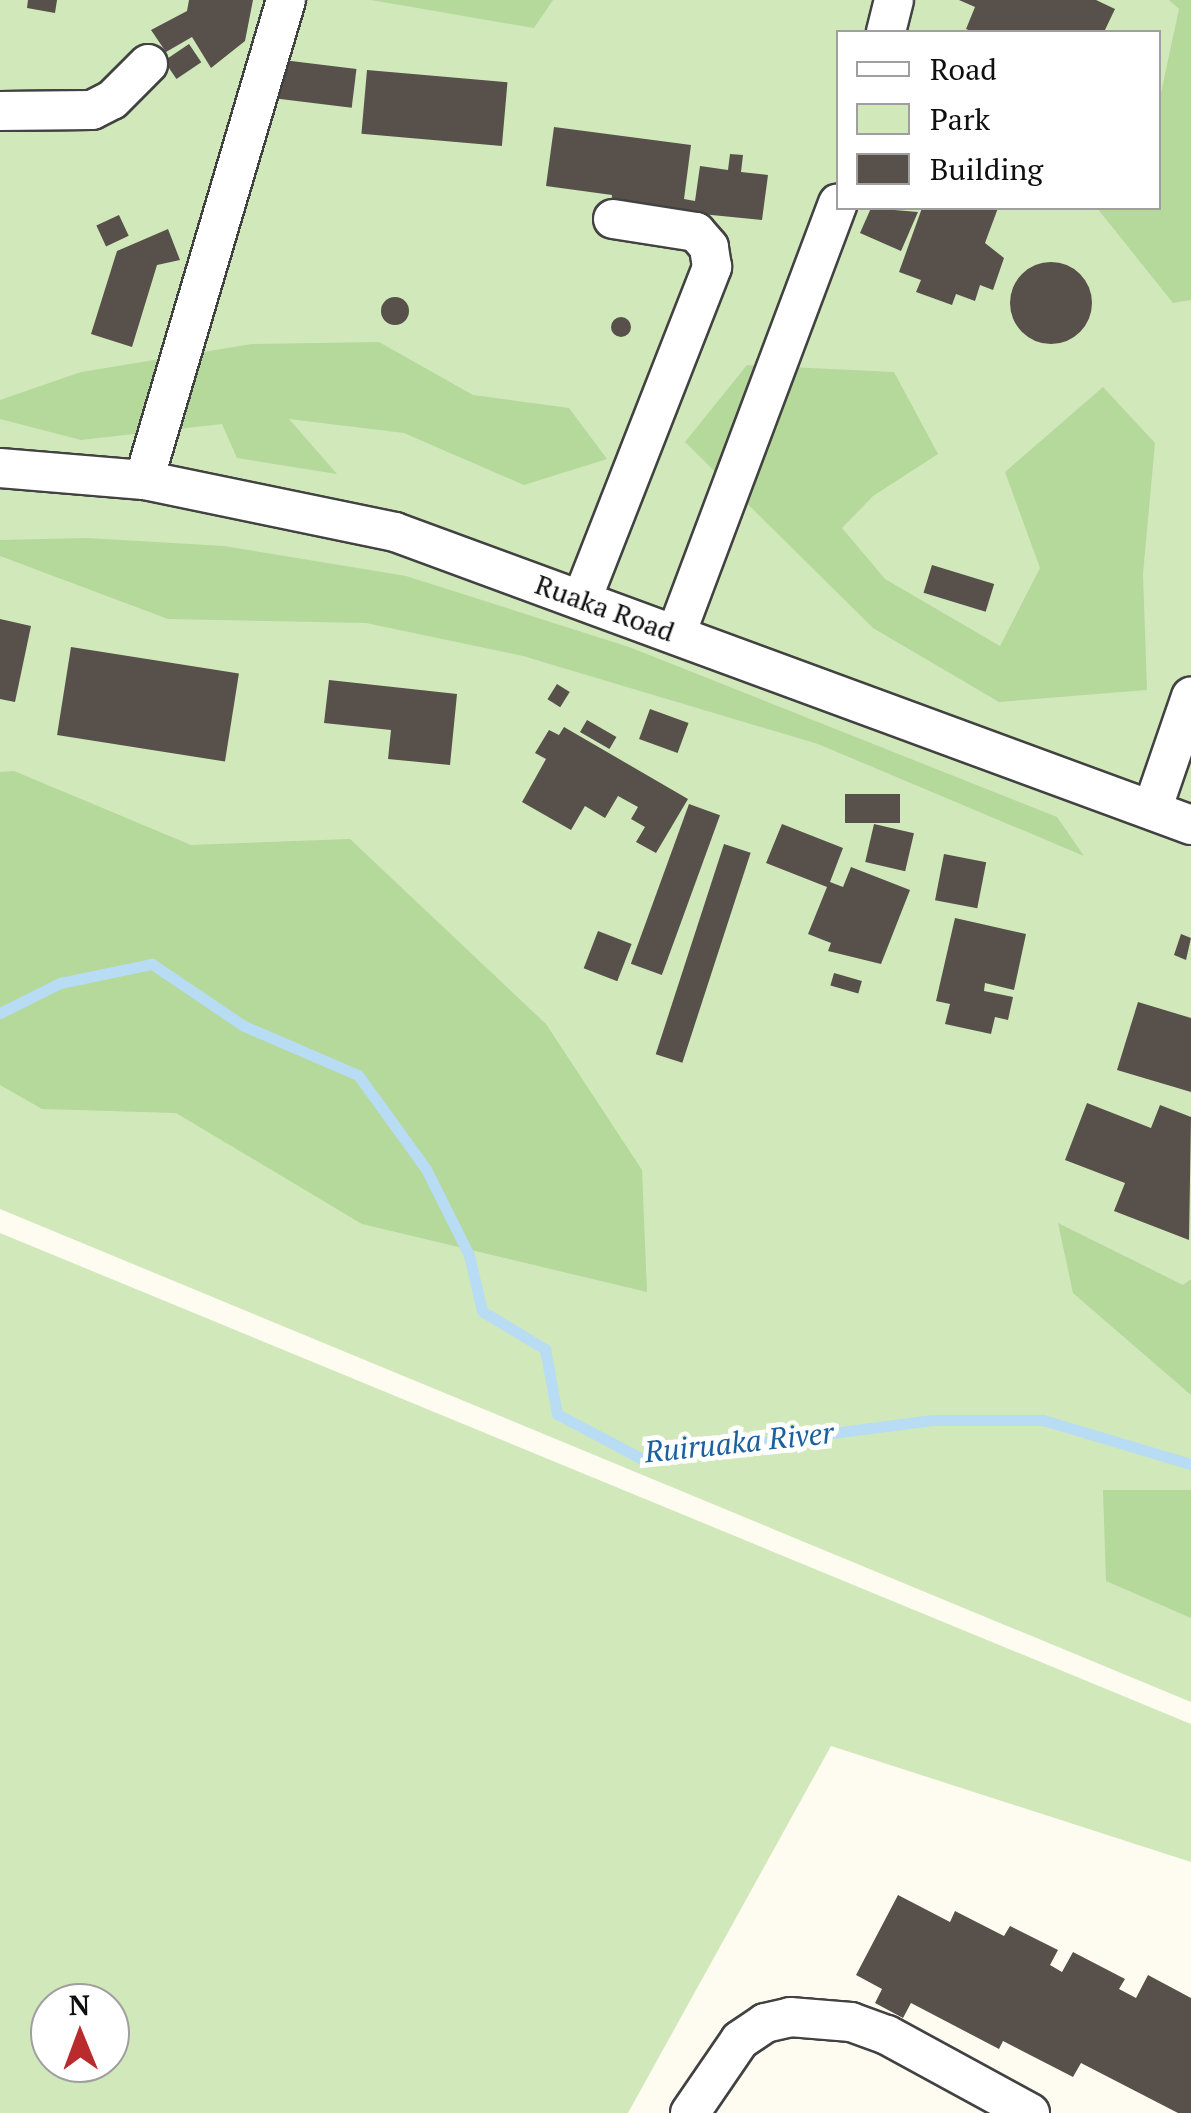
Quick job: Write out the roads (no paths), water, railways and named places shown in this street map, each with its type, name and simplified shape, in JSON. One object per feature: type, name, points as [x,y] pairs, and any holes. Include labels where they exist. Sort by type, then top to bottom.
[{"type":"street","points":[[144,480],[286,0]]},
{"type":"street","points":[[886,30],[894,0]]},
{"type":"street","points":[[0,112],[92,110],[112,100],[148,64]]},
{"type":"street","points":[[676,634],[836,208]]},
{"type":"street","points":[[582,599],[712,267],[709,247],[696,232],[614,219]]},
{"type":"street","name":"Ruaka Road","points":[[0,468],[144,480],[395,532],[1179,813]]},
{"type":"street","points":[[1179,813],[1191,697]]},
{"type":"street","points":[[690,2113],[740,2040],[765,2023],[790,2018],[851,2022],[888,2036],[1030,2113]]},
{"type":"waterway","name":"Ruiruaka River","points":[[0,1013],[60,983],[152,964],[244,1026],[358,1075],[426,1169],[469,1255],[482,1311],[545,1349],[557,1414],[640,1458],[933,1420],[1043,1420],[1191,1464]]}]
